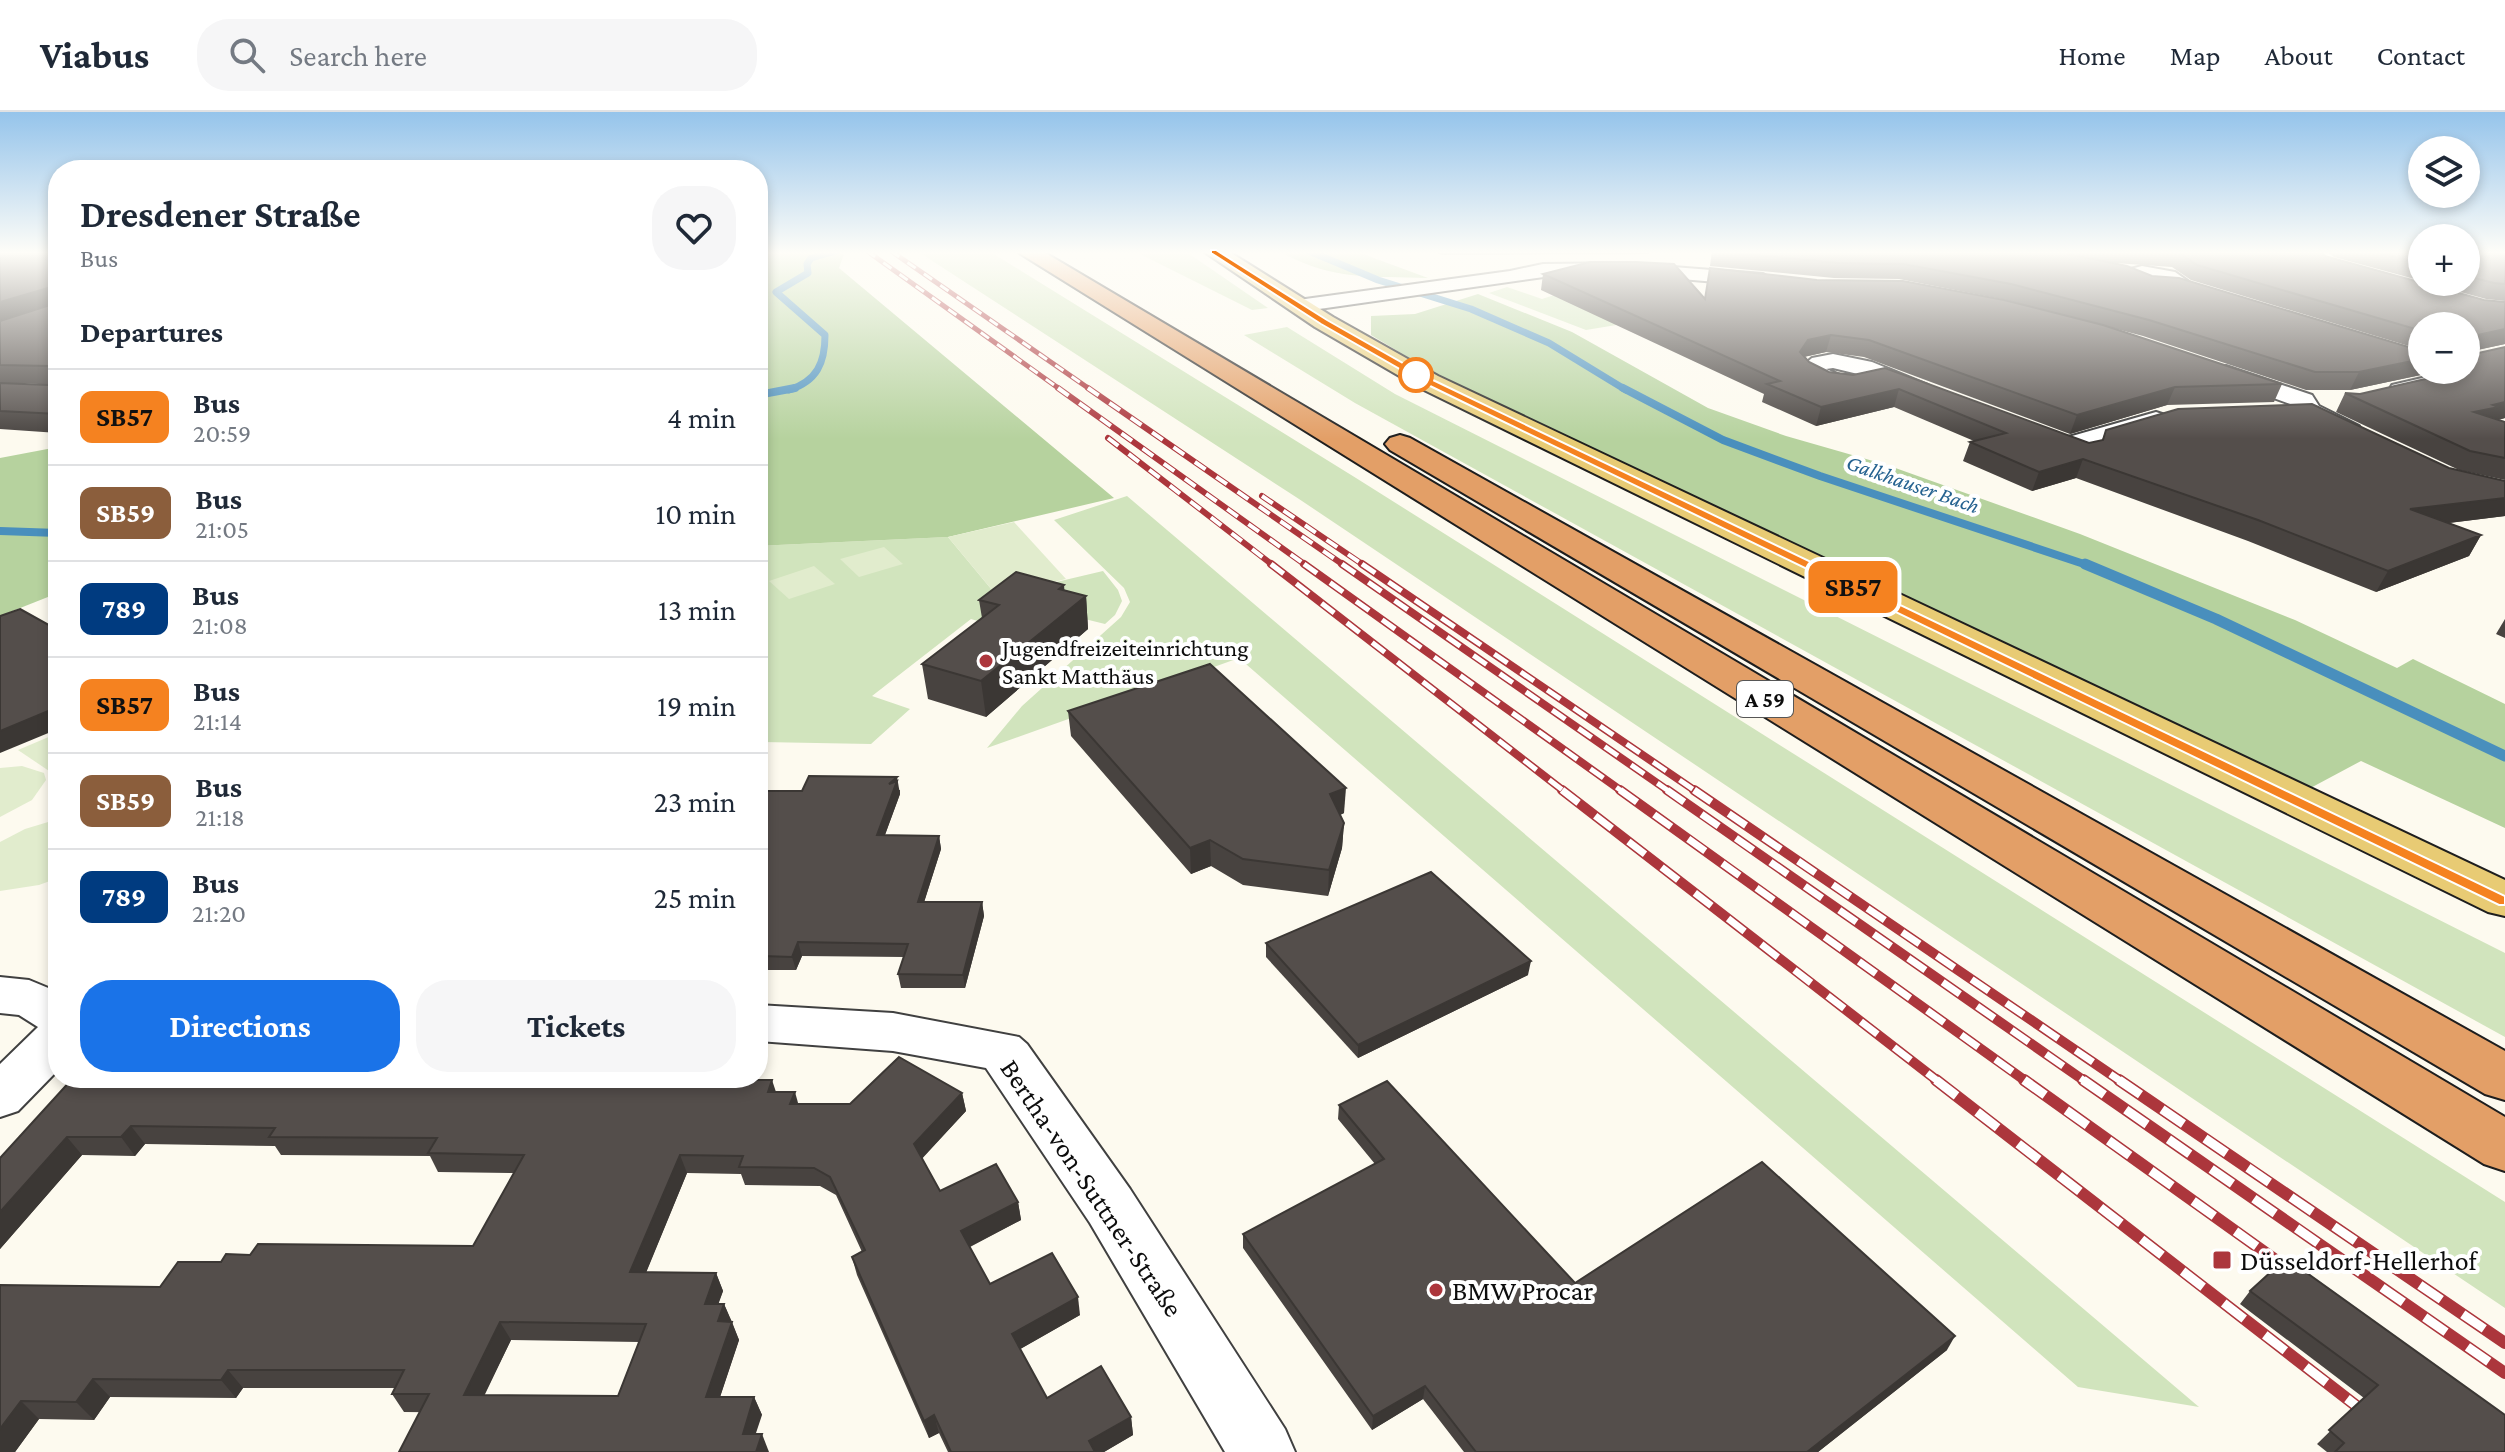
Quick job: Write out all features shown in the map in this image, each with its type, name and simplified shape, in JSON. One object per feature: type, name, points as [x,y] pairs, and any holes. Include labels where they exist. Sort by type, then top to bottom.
[{"type":"highway","name":"A 59","points":[[1129,314],[2505,1147]]},
{"type":"highway","name":"A 59","points":[[1174,314],[2505,1078]]},
{"type":"main road","points":[[1311,314],[1429,382],[2320,814],[2505,900]]},
{"type":"main road","points":[[1362,345],[1368,314]]},
{"type":"street","points":[[2212,368],[2305,406],[2378,445]]},
{"type":"street","points":[[1869,371],[1947,401]]},
{"type":"street","points":[[2383,394],[2428,384]]},
{"type":"street","points":[[2260,413],[2334,401]]},
{"type":"street","points":[[2037,435],[2075,449],[2168,416],[2182,416]]},
{"type":"street","points":[[0,995],[29,998],[48,1009]]},
{"type":"street","name":"Bertha-von-Suttner-Straße","points":[[768,1024],[893,1032],[1001,1051],[1009,1058],[1110,1206],[1262,1452]]},
{"type":"street","points":[[0,1096],[48,1048]]},
{"type":"green space","points":[[768,314],[893,314],[1114,498],[948,537],[768,546]]},
{"type":"green space","points":[[1013,314],[1090,314],[2505,1202],[2505,1308],[1299,499]]},
{"type":"green space","points":[[1526,314],[1572,332],[1708,408],[1786,436],[1887,465],[2080,534],[2295,620],[2397,668],[2413,659],[2505,704],[2505,828],[2361,761],[2303,792],[1439,376],[1371,335],[1371,316]]},
{"type":"green space","points":[[1543,314],[1686,314],[1586,330]]},
{"type":"green space","points":[[1287,327],[1395,394],[2505,953],[2505,1037],[1355,403],[1244,335]]},
{"type":"green space","points":[[48,449],[48,597],[0,616],[0,458]]},
{"type":"green space","points":[[1127,496],[2199,1407],[2078,1387],[1239,658],[987,748],[1022,706],[1121,617],[1130,602],[1124,588],[1054,520]]},
{"type":"green space","points":[[1014,522],[1066,579],[997,596],[948,537]]},
{"type":"green space","points":[[948,537],[997,596],[1103,571],[1118,590],[1122,601],[1115,615],[1105,624],[1020,603],[991,625],[971,619],[872,696],[910,709],[871,744],[768,742],[768,546]]},
{"type":"green space","points":[[884,547],[903,564],[859,577],[840,559]]},
{"type":"green space","points":[[814,566],[835,584],[789,599],[769,581]]},
{"type":"green space","points":[[48,737],[48,770],[18,750]]},
{"type":"green space","points":[[22,766],[44,773],[46,780],[32,800],[0,817],[0,768]]},
{"type":"green space","points":[[48,822],[48,882],[0,891],[0,842]]},
{"type":"building","points":[[23,314],[48,314],[48,366],[0,365],[0,321]]},
{"type":"building","points":[[1631,314],[2058,314],[2103,325],[2282,384],[2175,387],[2077,415],[1869,340],[1831,335],[1808,340],[1800,352],[1809,362],[1829,372],[1853,375],[1885,368],[2089,443],[2103,440],[2106,430],[2178,409],[2312,404],[2449,468],[2505,481],[2505,498],[2410,509],[2481,535],[2388,571],[2258,520],[2083,459],[2039,472],[1970,442],[2006,433],[1899,389],[1821,407],[1767,384],[1780,381]]},
{"type":"building","points":[[2124,314],[2297,314],[2408,347],[2408,362],[2359,372],[2315,372]]},
{"type":"building","points":[[2362,314],[2408,314],[2408,327]]},
{"type":"building","points":[[2480,314],[2505,314],[2505,329],[2480,334]]},
{"type":"building","points":[[2505,347],[2505,402],[2493,405],[2499,407],[2474,412],[2505,422],[2505,458],[2470,451],[2345,393],[2360,394],[2408,383],[2480,384],[2480,353]]},
{"type":"building","points":[[0,383],[48,385],[48,413],[0,411]]},
{"type":"building","points":[[1016,572],[1064,585],[1059,589],[1086,596],[981,681],[922,664],[999,605],[979,600]]},
{"type":"building","points":[[20,609],[48,624],[48,711],[0,731],[0,616]]},
{"type":"building","points":[[1210,664],[1346,788],[1330,794],[1344,823],[1329,870],[1243,859],[1210,840],[1190,848],[1068,711]]},
{"type":"building","points":[[809,776],[897,777],[889,784],[897,781],[877,835],[939,836],[918,902],[982,902],[963,975],[898,974],[908,944],[798,942],[792,957],[768,956],[768,791],[802,791]]},
{"type":"building","points":[[1431,872],[1531,961],[1358,1045],[1266,943]]},
{"type":"building","points":[[899,1057],[962,1093],[914,1144],[940,1191],[996,1164],[1018,1202],[961,1231],[990,1284],[1052,1253],[1078,1297],[1012,1334],[1047,1398],[1101,1366],[1131,1417],[1089,1441],[1095,1452],[951,1452],[934,1415],[924,1421],[852,1257],[865,1250],[830,1177],[814,1168],[739,1167],[743,1156],[680,1155],[630,1272],[716,1273],[705,1304],[724,1304],[718,1321],[732,1322],[706,1397],[754,1397],[743,1434],[762,1434],[756,1452],[399,1452],[429,1394],[392,1394],[404,1370],[228,1370],[221,1380],[93,1379],[76,1402],[21,1401],[0,1429],[0,1285],[160,1287],[178,1262],[221,1262],[226,1254],[250,1255],[258,1244],[473,1246],[524,1155],[428,1153],[437,1138],[269,1137],[275,1128],[131,1126],[121,1137],[67,1137],[0,1212],[0,1158],[64,1088],[768,1088],[768,1080],[772,1080],[768,1092],[795,1092],[790,1104],[850,1104]],"holes":[[[500,1322],[646,1324],[618,1396],[464,1395]]]},
{"type":"building","points":[[1387,1081],[1575,1283],[1762,1162],[1955,1336],[1807,1452],[1476,1452],[1425,1386],[1373,1416],[1243,1234],[1384,1159],[1339,1105]]},
{"type":"building","points":[[2286,1258],[2505,1415],[2505,1452],[2335,1452],[2344,1443],[2329,1430],[2378,1385],[2250,1291]]},
{"type":"waterway","points":[[793,388],[806,382],[818,370],[825,335],[801,314]]},
{"type":"waterway","name":"Galkhauser Bach","points":[[1481,314],[1549,343],[1626,390]]},
{"type":"waterway","points":[[768,393],[793,388]]},
{"type":"waterway","points":[[789,390],[793,388]]},
{"type":"waterway","name":"Galkhauser Bach","points":[[1623,388],[1723,440],[1820,476],[2089,566]]},
{"type":"waterway","points":[[0,531],[48,533]]},
{"type":"waterway","name":"Galkhauser Bach","points":[[2085,564],[2089,566]]},
{"type":"waterway","name":"Galkhauser Bach","points":[[2089,566],[2216,619],[2505,756]]},
{"type":"railway","points":[[954,314],[1061,390]]},
{"type":"railway","points":[[981,314],[1091,390]]},
{"type":"railway","points":[[1058,388],[1307,566]]},
{"type":"railway","points":[[1088,388],[1345,566]]},
{"type":"railway","points":[[1108,438],[1274,566]]},
{"type":"railway","points":[[1262,496],[1365,566]]},
{"type":"railway","points":[[1271,564],[1565,792]]},
{"type":"railway","points":[[1304,564],[1623,792]]},
{"type":"railway","points":[[1342,564],[1670,792]]},
{"type":"railway","points":[[1362,564],[1697,792]]},
{"type":"railway","points":[[1562,790],[1939,1082]]},
{"type":"railway","points":[[1620,790],[2027,1082]]},
{"type":"railway","points":[[1667,790],[2086,1082]]},
{"type":"railway","points":[[1694,790],[2122,1082]]},
{"type":"railway","points":[[1936,1080],[2372,1418]]},
{"type":"railway","points":[[2024,1080],[2298,1276]]},
{"type":"railway","points":[[2083,1080],[2505,1373]]},
{"type":"railway","points":[[2119,1080],[2505,1343]]},
{"type":"bus line","name":"SB57","points":[[1311,314],[1429,382],[2320,814],[2505,900]]},
{"type":"place","name":"Jugendfreizeiteinrichtung Sankt Matthäus","points":[[986,661]]},
{"type":"place","name":"Düsseldorf-Hellerhof","points":[[2222,1260]]},
{"type":"place","name":"BMW Procar","points":[[1436,1290]]}]
